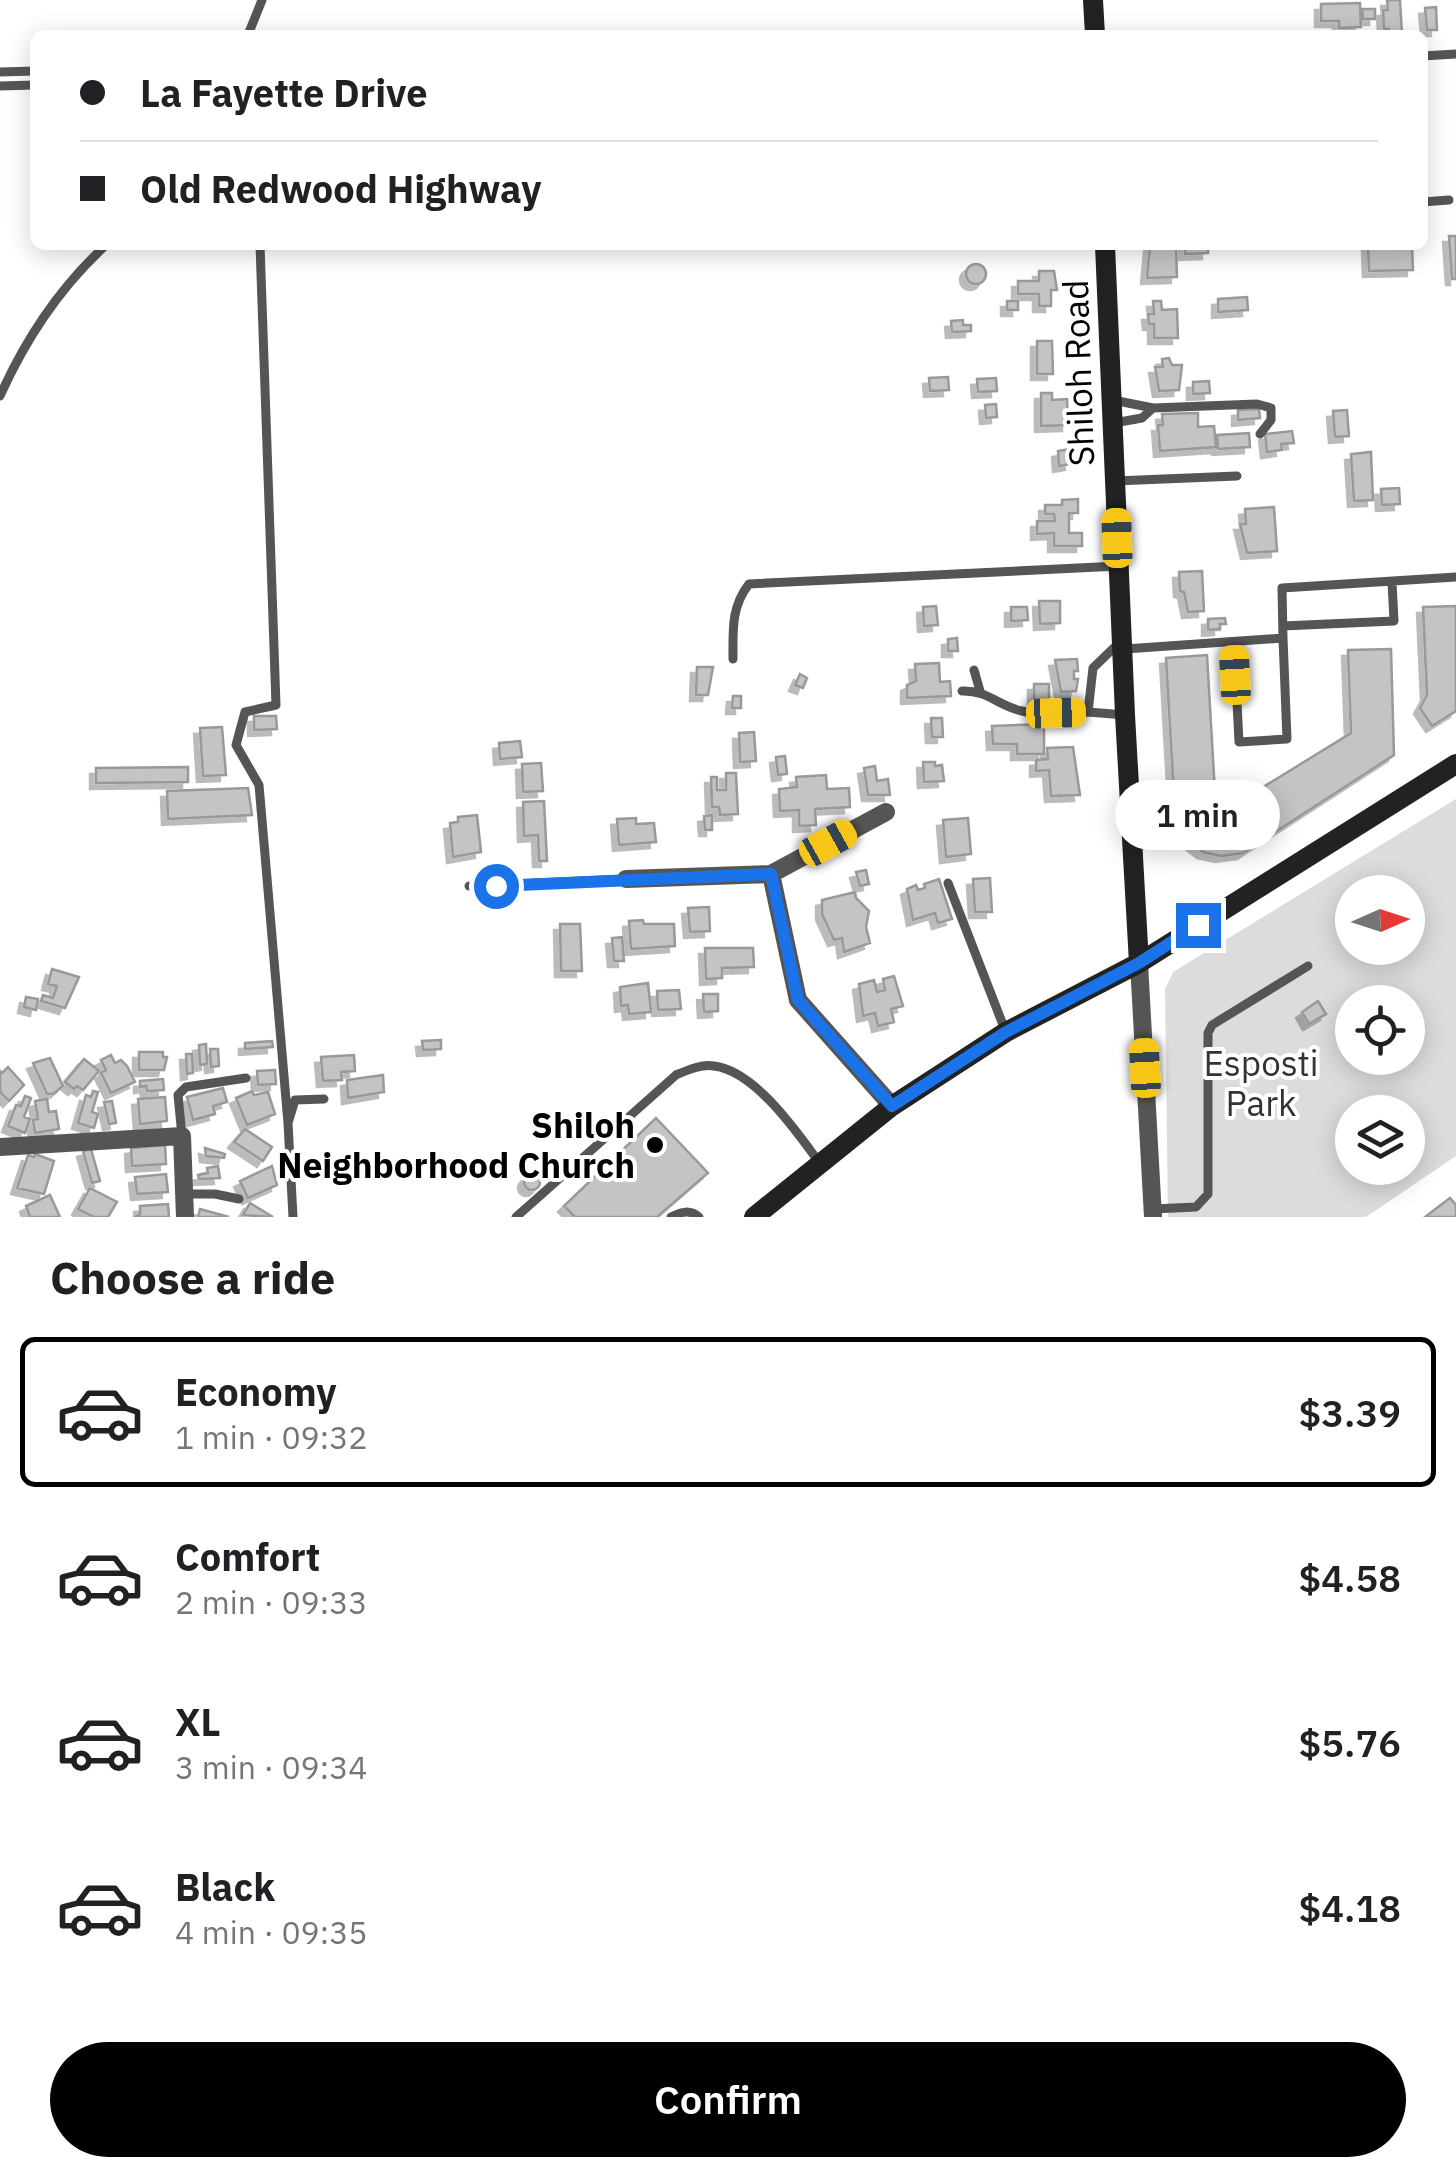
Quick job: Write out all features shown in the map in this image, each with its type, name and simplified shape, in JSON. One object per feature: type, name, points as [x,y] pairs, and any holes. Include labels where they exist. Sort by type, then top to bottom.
[{"type":"main road","points":[[1093,0],[1095,30]]},
{"type":"main road","name":"Shiloh Road","points":[[1105,250],[1139,963]]},
{"type":"main road","points":[[754,1217],[892,1106],[1006,1032],[1139,963],[1456,764]]},
{"type":"street","points":[[626,879],[771,874],[886,812]]},
{"type":"street","points":[[771,874],[798,1000],[892,1106]]},
{"type":"street","name":"Shiloh Road","points":[[1139,963],[1153,1213]]},
{"type":"street","points":[[0,1147],[182,1136],[185,1217]]},
{"type":"lane","points":[[250,30],[262,0]]},
{"type":"lane","points":[[1428,56],[1456,54]]},
{"type":"lane","points":[[0,72],[30,70]]},
{"type":"lane","points":[[0,86],[30,85]]},
{"type":"lane","points":[[1428,202],[1448,200]]},
{"type":"lane","points":[[0,396],[16,359],[44,315],[76,273],[101,250]]},
{"type":"lane","points":[[260,250],[276,705],[245,712],[236,745],[259,785],[293,1217]]},
{"type":"lane","points":[[1112,400],[1153,408],[1257,404],[1271,408],[1271,420],[1260,434]]},
{"type":"lane","points":[[1114,423],[1142,418],[1153,408]]},
{"type":"lane","points":[[1115,481],[1237,476]]},
{"type":"lane","points":[[733,659],[733,617],[750,584],[1118,566]]},
{"type":"lane","points":[[1234,642],[1238,742],[1287,739],[1282,588],[1456,578]]},
{"type":"lane","points":[[1283,626],[1394,621],[1392,582]]},
{"type":"lane","points":[[1088,712],[1093,668],[1122,645],[1283,638]]},
{"type":"lane","points":[[974,670],[980,690]]},
{"type":"lane","points":[[962,691],[980,690],[1002,705],[1024,712],[1125,715]]},
{"type":"lane","points":[[469,886],[626,879]]},
{"type":"lane","points":[[948,882],[1006,1032]]},
{"type":"lane","points":[[1153,1213],[1196,1206],[1208,1194],[1208,1034],[1212,1025],[1308,966]]},
{"type":"lane","points":[[516,1217],[676,1075],[697,1067],[734,1071],[785,1116],[819,1162]]},
{"type":"lane","points":[[182,1136],[178,1095],[186,1087],[246,1078]]},
{"type":"lane","points":[[288,1123],[295,1100],[324,1099]]},
{"type":"lane","points":[[184,1194],[238,1199]]},
{"type":"lane","points":[[670,1217],[694,1212],[699,1217]]},
{"type":"green space","name":"Esposti Park","points":[[1456,799],[1456,1156],[1425,1177],[1425,1095],[1335,1095],[1335,1185],[1413,1185],[1366,1217],[1168,1217],[1165,989],[1173,972]]},
{"type":"building","points":[[1387,0],[1400,0],[1402,30],[1384,29],[1383,10],[1388,10]]},
{"type":"building","points":[[1360,3],[1361,27],[1339,28],[1339,21],[1321,21],[1321,4]]},
{"type":"building","points":[[1436,7],[1437,30],[1427,30],[1425,8]]},
{"type":"building","points":[[1362,9],[1375,9],[1375,19],[1363,19]]},
{"type":"building","points":[[1449,236],[1456,236],[1456,279],[1452,279]]},
{"type":"building","points":[[1150,250],[1176,250],[1177,277],[1147,278]]},
{"type":"building","points":[[1185,250],[1208,250],[1208,253],[1185,254]]},
{"type":"building","points":[[1368,250],[1412,250],[1413,270],[1369,271]]},
{"type":"building","points":[[976,264],[986,274],[976,284],[966,274]]},
{"type":"building","points":[[1039,271],[1054,271],[1057,290],[1051,290],[1051,306],[1039,306],[1039,294],[1018,294],[1018,281],[1039,281]]},
{"type":"building","points":[[1247,297],[1248,310],[1218,312],[1218,299]]},
{"type":"building","points":[[1007,301],[1018,301],[1018,310],[1007,310]]},
{"type":"building","points":[[1153,301],[1161,301],[1162,310],[1177,309],[1178,338],[1154,338],[1154,324],[1149,324],[1148,314],[1154,314]]},
{"type":"building","points":[[963,320],[963,325],[971,325],[971,331],[952,332],[951,321]]},
{"type":"building","points":[[1037,341],[1052,341],[1053,374],[1037,374]]},
{"type":"building","points":[[1169,358],[1172,365],[1182,365],[1179,390],[1159,391],[1155,367],[1163,367],[1162,359]]},
{"type":"building","points":[[948,377],[949,390],[930,391],[929,378]]},
{"type":"building","points":[[996,378],[997,391],[978,392],[977,379]]},
{"type":"building","points":[[1209,381],[1210,393],[1193,394],[1193,382]]},
{"type":"building","points":[[1041,393],[1052,393],[1052,400],[1067,399],[1068,425],[1041,426]]},
{"type":"building","points":[[996,404],[997,417],[986,418],[985,405]]},
{"type":"building","points":[[1259,409],[1260,418],[1238,420],[1238,410]]},
{"type":"building","points":[[1347,410],[1349,436],[1335,437],[1333,411]]},
{"type":"building","points":[[1198,413],[1198,427],[1214,426],[1216,447],[1160,451],[1158,425],[1163,425],[1162,414]]},
{"type":"building","points":[[1292,431],[1294,443],[1281,444],[1282,450],[1267,452],[1265,434]]},
{"type":"building","points":[[1249,433],[1250,447],[1218,449],[1217,435]]},
{"type":"building","points":[[1070,449],[1071,464],[1059,466],[1058,451]]},
{"type":"building","points":[[1371,452],[1373,500],[1354,501],[1351,454]]},
{"type":"building","points":[[1399,488],[1400,504],[1382,505],[1381,489]]},
{"type":"building","points":[[1078,499],[1078,513],[1069,513],[1069,533],[1082,533],[1082,546],[1054,546],[1054,533],[1037,534],[1037,521],[1055,521],[1054,514],[1045,514],[1045,505],[1062,505],[1062,500]]},
{"type":"building","points":[[1274,507],[1277,551],[1247,553],[1240,524],[1246,524],[1245,509]]},
{"type":"building","points":[[1202,571],[1204,611],[1188,612],[1184,592],[1180,591],[1179,572]]},
{"type":"building","points":[[1039,601],[1060,601],[1060,623],[1040,624]]},
{"type":"building","points":[[936,606],[938,625],[924,626],[923,607]]},
{"type":"building","points":[[1456,606],[1456,711],[1432,726],[1420,708],[1427,695],[1423,607]]},
{"type":"building","points":[[1011,607],[1027,607],[1028,620],[1011,621]]},
{"type":"building","points":[[1225,618],[1226,624],[1220,624],[1220,629],[1208,630],[1208,619]]},
{"type":"building","points":[[957,638],[958,651],[948,651],[948,639]]},
{"type":"building","points":[[1391,649],[1394,755],[1243,853],[1221,856],[1203,852],[1176,831],[1166,658],[1207,655],[1216,810],[1221,813],[1351,733],[1348,650]]},
{"type":"building","points":[[1077,659],[1076,691],[1061,692],[1055,660]]},
{"type":"building","points":[[939,663],[940,682],[950,681],[951,696],[907,698],[907,685],[916,681],[915,664]]},
{"type":"building","points":[[697,667],[713,667],[708,695],[696,695]]},
{"type":"building","points":[[800,674],[807,678],[803,688],[795,685]]},
{"type":"building","points":[[1034,684],[1049,684],[1049,699],[1034,700]]},
{"type":"building","points":[[733,696],[741,696],[741,708],[732,708]]},
{"type":"building","points":[[254,716],[276,716],[277,729],[254,730]]},
{"type":"building","points":[[931,718],[942,718],[943,737],[932,737]]},
{"type":"building","points":[[1044,724],[1044,754],[1017,754],[1017,744],[993,744],[992,726]]},
{"type":"building","points":[[222,727],[226,775],[203,776],[200,728]]},
{"type":"building","points":[[754,732],[756,761],[740,762],[739,733]]},
{"type":"building","points":[[520,741],[522,757],[500,759],[499,743]]},
{"type":"building","points":[[1073,747],[1080,795],[1051,796],[1049,770],[1036,771],[1036,760],[1048,759],[1047,748]]},
{"type":"building","points":[[785,756],[787,774],[778,775],[776,757]]},
{"type":"building","points":[[923,762],[942,765],[944,781],[924,782]]},
{"type":"building","points":[[541,763],[543,791],[523,792],[522,764]]},
{"type":"building","points":[[875,766],[877,781],[888,779],[890,795],[868,795],[864,768]]},
{"type":"building","points":[[188,767],[188,782],[96,783],[96,768]]},
{"type":"building","points":[[726,773],[736,773],[738,814],[720,815],[719,807],[712,807],[711,777],[717,777],[717,790],[726,790]]},
{"type":"building","points":[[826,775],[827,789],[849,788],[850,807],[815,809],[816,825],[799,826],[799,810],[780,811],[779,789],[797,787],[796,777]]},
{"type":"building","points":[[248,788],[252,815],[168,819],[167,791]]},
{"type":"building","points":[[544,801],[547,861],[539,861],[538,835],[524,836],[523,802]]},
{"type":"building","points":[[477,815],[481,852],[453,857],[450,823],[458,822],[458,817]]},
{"type":"building","points":[[712,815],[712,830],[705,830],[704,816]]},
{"type":"building","points":[[636,818],[636,824],[654,823],[656,842],[619,845],[617,819]]},
{"type":"building","points":[[968,818],[971,854],[946,857],[943,820]]},
{"type":"building","points":[[866,870],[869,884],[860,886],[856,872]]},
{"type":"building","points":[[990,878],[992,912],[975,912],[973,879]]},
{"type":"building","points":[[939,879],[952,919],[938,923],[935,913],[913,920],[907,889],[916,885],[918,890],[925,888],[924,884]]},
{"type":"building","points":[[855,892],[869,911],[866,927],[870,943],[844,952],[842,938],[834,940],[822,914],[822,900]]},
{"type":"building","points":[[709,907],[710,931],[690,932],[688,908]]},
{"type":"building","points":[[643,920],[644,924],[674,924],[675,946],[631,949],[629,921]]},
{"type":"building","points":[[560,924],[580,924],[582,971],[561,971]]},
{"type":"building","points":[[622,937],[624,961],[614,961],[612,938]]},
{"type":"building","points":[[705,948],[753,948],[754,967],[722,968],[722,978],[706,979]]},
{"type":"building","points":[[52,969],[79,977],[65,1008],[41,1001],[43,995],[53,998],[57,986],[48,984]]},
{"type":"building","points":[[894,976],[903,1006],[891,1009],[894,1022],[878,1026],[875,1013],[863,1016],[859,984],[874,980],[877,992],[885,990],[883,979]]},
{"type":"building","points":[[648,983],[651,1012],[629,1014],[628,1005],[621,1006],[620,987]]},
{"type":"building","points":[[679,990],[681,1009],[658,1010],[657,991]]},
{"type":"building","points":[[703,994],[718,994],[718,1011],[704,1012]]},
{"type":"building","points":[[26,997],[38,999],[36,1010],[24,1007]]},
{"type":"building","points":[[1318,1001],[1326,1014],[1309,1024],[1302,1012]]},
{"type":"building","points":[[441,1040],[441,1049],[423,1050],[422,1041]]},
{"type":"building","points":[[272,1041],[273,1047],[245,1049],[245,1043]]},
{"type":"building","points":[[206,1044],[207,1064],[200,1065],[199,1045]]},
{"type":"building","points":[[210,1049],[218,1049],[219,1066],[211,1067]]},
{"type":"building","points":[[139,1052],[163,1052],[163,1057],[167,1057],[164,1070],[139,1070]]},
{"type":"building","points":[[186,1054],[192,1054],[193,1073],[187,1074]]},
{"type":"building","points":[[111,1055],[115,1063],[121,1060],[127,1066],[135,1082],[111,1093],[101,1073],[106,1070],[101,1060]]},
{"type":"building","points":[[354,1055],[355,1071],[341,1072],[342,1080],[323,1081],[321,1057]]},
{"type":"building","points":[[50,1058],[63,1086],[47,1094],[33,1063]]},
{"type":"building","points":[[84,1059],[99,1071],[83,1090],[77,1086],[74,1089],[65,1082]]},
{"type":"building","points":[[8,1067],[24,1085],[9,1101],[0,1092],[0,1071]]},
{"type":"building","points":[[275,1070],[276,1084],[258,1085],[257,1071]]},
{"type":"building","points":[[383,1075],[384,1092],[348,1098],[347,1080]]},
{"type":"building","points":[[163,1079],[164,1090],[147,1091],[146,1086],[140,1087],[140,1081]]},
{"type":"building","points":[[223,1088],[227,1102],[213,1106],[215,1114],[193,1120],[187,1097]]},
{"type":"building","points":[[93,1091],[98,1092],[92,1112],[98,1114],[94,1128],[78,1123],[86,1095],[91,1097]]},
{"type":"building","points":[[252,1091],[254,1095],[268,1092],[275,1114],[247,1125],[236,1098]]},
{"type":"building","points":[[25,1096],[31,1098],[24,1117],[30,1119],[25,1133],[8,1126],[16,1105],[21,1106]]},
{"type":"building","points":[[165,1097],[167,1121],[140,1124],[138,1099]]},
{"type":"building","points":[[47,1099],[49,1112],[56,1111],[59,1129],[35,1133],[35,1101]]},
{"type":"building","points":[[112,1101],[116,1123],[109,1124],[104,1102]]},
{"type":"building","name":"Shiloh Neighborhood Church","points":[[656,1118],[708,1173],[657,1217],[575,1217],[564,1206]]},
{"type":"building","points":[[245,1129],[272,1147],[263,1161],[234,1142]]},
{"type":"building","points":[[165,1145],[166,1164],[132,1166],[131,1148]]},
{"type":"building","points":[[205,1148],[225,1154],[224,1158],[206,1156]]},
{"type":"building","points":[[91,1149],[100,1181],[92,1183],[83,1151]]},
{"type":"building","points":[[28,1155],[54,1161],[44,1194],[17,1188]]},
{"type":"building","points":[[218,1166],[220,1178],[199,1179],[198,1175],[208,1173],[207,1168]]},
{"type":"building","points":[[272,1166],[277,1185],[248,1198],[240,1181]]},
{"type":"building","points":[[166,1174],[168,1192],[137,1194],[135,1177]]},
{"type":"building","points":[[532,1174],[540,1182],[532,1190],[524,1182]]},
{"type":"building","points":[[90,1188],[117,1202],[108,1217],[94,1217],[78,1209]]},
{"type":"building","points":[[50,1195],[60,1217],[30,1217],[26,1206]]},
{"type":"building","points":[[1450,1198],[1456,1205],[1456,1217],[1425,1217]]},
{"type":"building","points":[[250,1203],[273,1217],[243,1215]]},
{"type":"building","points":[[168,1204],[169,1217],[135,1217],[140,1214],[140,1206]]},
{"type":"building","points":[[200,1209],[229,1217],[198,1217]]},
{"type":"place","name":"Shiloh Neighborhood Church","points":[[655,1145]]},
{"type":"route","points":[[496,886],[771,874],[798,1000],[892,1106],[1006,1032],[1139,963],[1198,925]]}]
